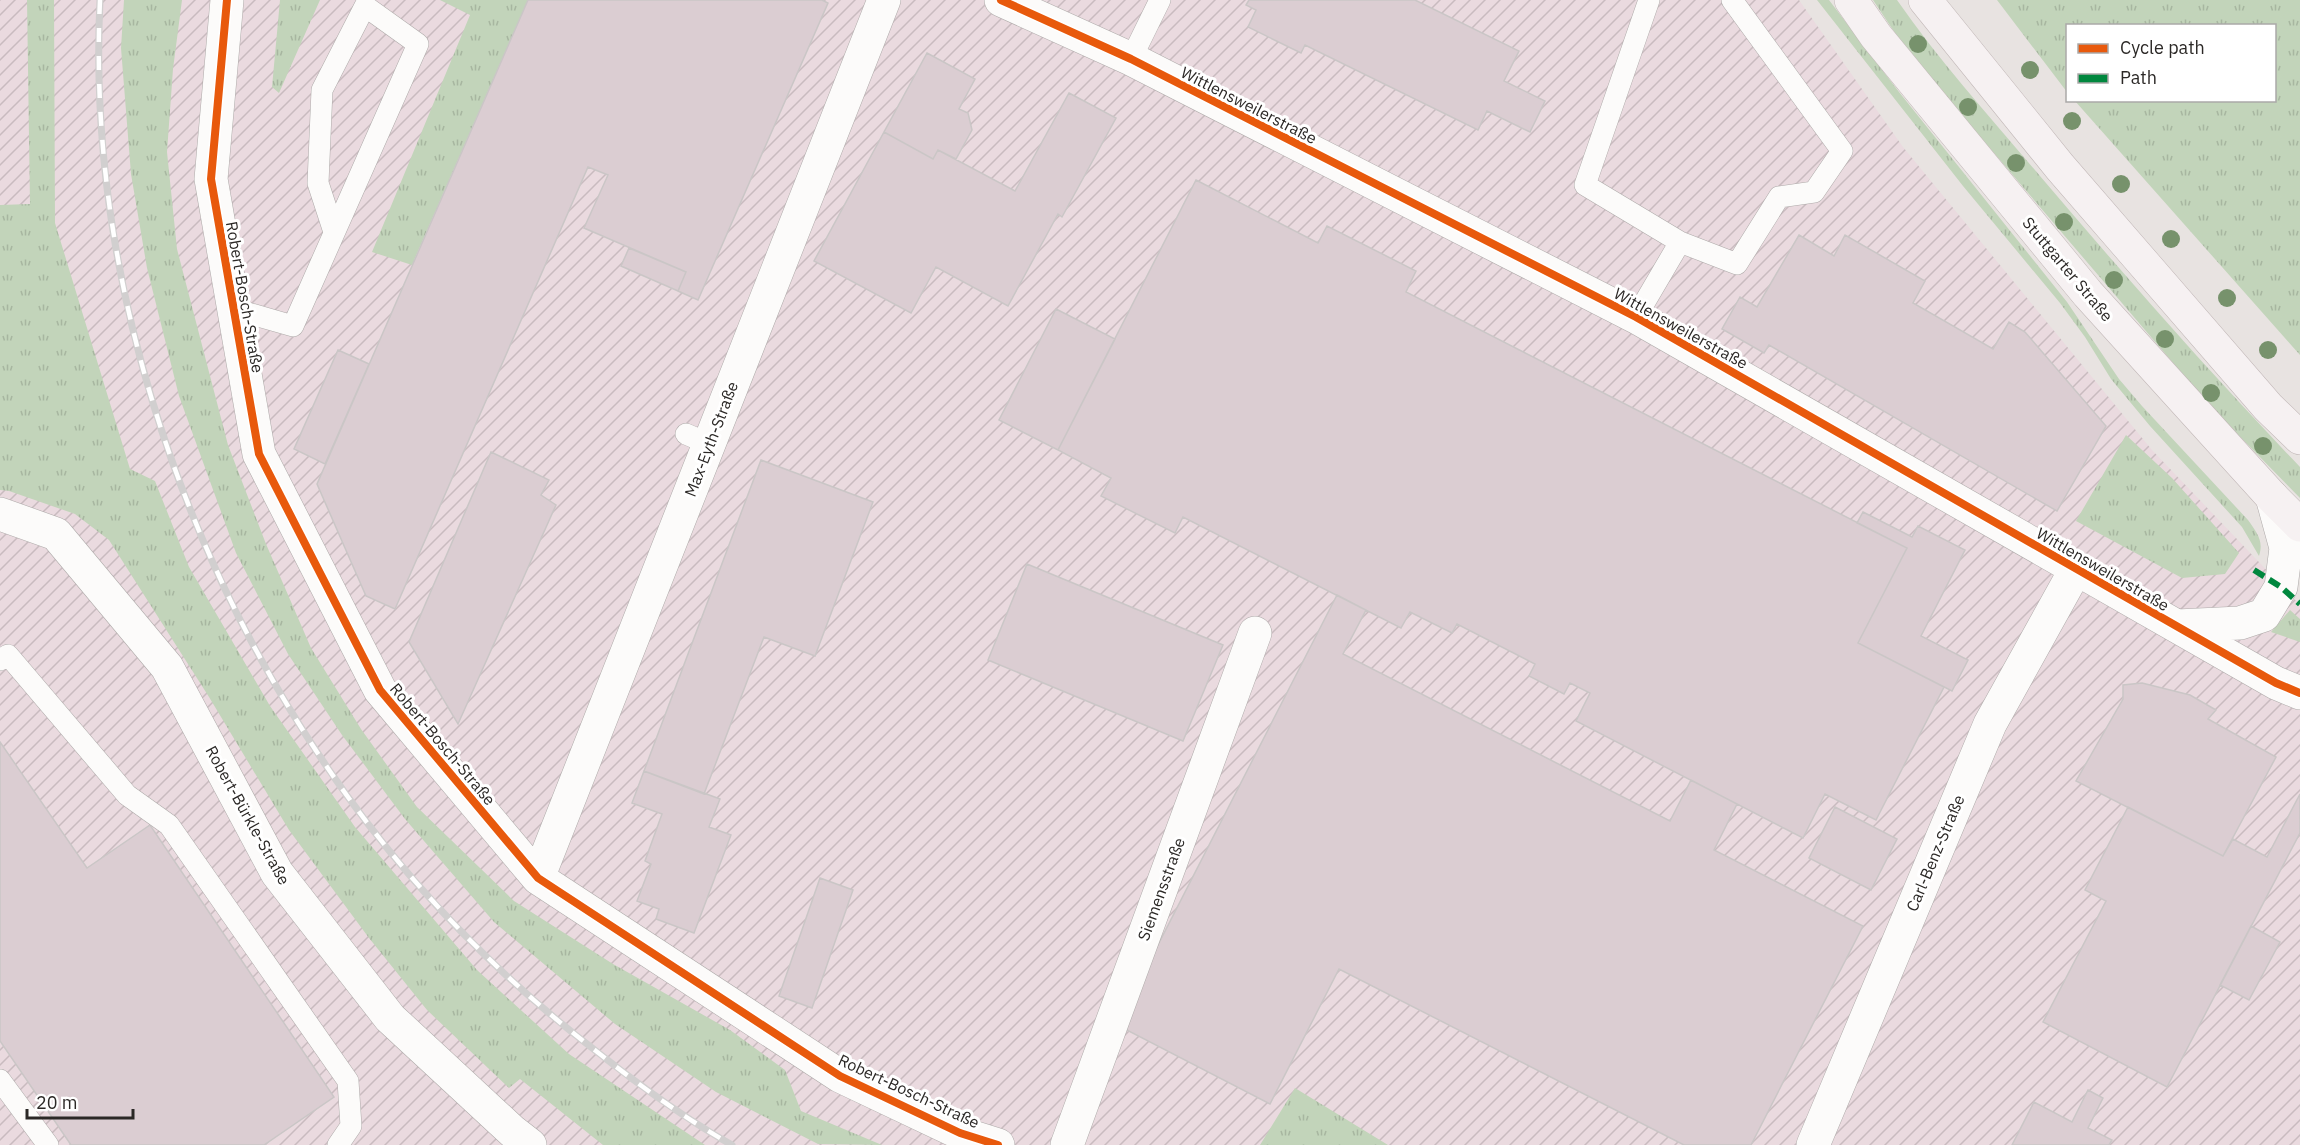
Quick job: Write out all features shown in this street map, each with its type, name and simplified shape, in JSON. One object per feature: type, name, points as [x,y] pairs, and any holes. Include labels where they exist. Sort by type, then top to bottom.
[{"type":"main road","name":"Stuttgarter Straße","points":[[1851,0],[1876,36],[2088,294],[2300,525]]},
{"type":"main road","points":[[1925,0],[2060,167],[2268,407],[2300,438]]},
{"type":"street","name":"Robert-Bosch-Straße","points":[[227,0],[211,179],[259,454],[380,690],[538,878],[840,1076],[960,1133],[998,1145]]},
{"type":"street","name":"Max-Eyth-Straße","points":[[538,878],[698,439],[884,0]]},
{"type":"street","name":"Wittlensweilerstraße","points":[[1001,0],[1131,59],[1636,317],[2177,626],[2292,683]]},
{"type":"street","name":"Wittlensweilerstraße","points":[[2177,626],[2240,623],[2264,615],[2281,587],[2286,548],[2272,497]]},
{"type":"street","name":"Robert-Bürkle-Straße","points":[[0,514],[56,534],[167,667],[277,873],[390,1018],[530,1145]]},
{"type":"street","name":"Carl-Benz-Straße","points":[[1813,1145],[1990,724],[2076,569]]},
{"type":"street","name":"Siemensstraße","points":[[1067,1145],[1255,633]]},
{"type":"lane","points":[[1131,59],[1160,0]]},
{"type":"lane","points":[[1649,0],[1585,185],[1680,242],[1737,264],[1779,197],[1814,192],[1842,151],[1732,0]]},
{"type":"lane","points":[[234,309],[293,326],[418,44],[365,6],[322,90],[318,183],[334,232]]},
{"type":"lane","points":[[1636,317],[1680,242]]},
{"type":"lane","points":[[0,660],[8,656],[127,795],[169,825],[348,1081],[351,1126],[338,1145]]},
{"type":"lane","points":[[0,1080],[48,1145]]},
{"type":"shaded area","points":[[0,0],[1799,0],[1903,147],[2152,450],[2300,605],[2300,1145],[0,1145]]},
{"type":"green space","points":[[27,0],[54,0],[55,223],[130,469],[155,481],[189,567],[270,706],[355,827],[477,970],[569,1054],[705,1145],[603,1145],[520,1079],[509,1088],[427,1010],[369,938],[289,830],[209,697],[109,540],[75,514],[0,490],[0,205],[30,204]]},
{"type":"green space","points":[[124,0],[182,0],[173,69],[167,152],[177,249],[228,445],[266,544],[311,648],[361,729],[417,807],[514,901],[613,964],[730,1030],[785,1070],[801,1111],[882,1145],[818,1144],[716,1092],[615,1024],[494,922],[405,819],[342,735],[288,654],[236,553],[179,396],[147,268],[131,174],[121,48]]},
{"type":"green space","points":[[280,0],[320,0],[279,93],[272,87]]},
{"type":"green space","points":[[440,0],[528,0],[412,265],[372,252],[470,15]]},
{"type":"green space","points":[[1817,0],[1829,0],[1899,92],[2067,302],[2119,379],[2248,520],[2260,541],[2259,556],[2242,527],[2150,426],[2111,379],[2085,337],[2060,303],[1963,186]]},
{"type":"green space","points":[[1873,0],[1897,0],[1966,90],[2103,250],[2200,360],[2300,467],[2300,498],[2209,405],[1970,125],[1895,33]]},
{"type":"green space","points":[[1997,0],[2300,0],[2300,355],[2076,102],[2276,102],[2276,24],[2066,24],[2066,91]]},
{"type":"green space","points":[[2126,435],[2172,478],[2239,553],[2225,574],[2182,578],[2076,521]]},
{"type":"green space","points":[[2290,610],[2300,619],[2300,642],[2271,632]]},
{"type":"green space","points":[[1295,1088],[1388,1145],[1260,1145]]},
{"type":"building","points":[[528,0],[822,0],[828,3],[698,300],[678,291],[686,272],[584,228],[608,175],[588,167],[395,609],[366,596],[317,484]]},
{"type":"building","points":[[1249,0],[1415,0],[1519,51],[1504,81],[1545,101],[1530,132],[1487,111],[1478,130],[1305,45],[1301,53],[1248,27],[1256,10],[1246,5]]},
{"type":"building","points":[[927,53],[975,79],[959,109],[968,113],[972,130],[956,159],[938,150],[933,159],[884,132]]},
{"type":"building","points":[[1069,93],[1116,118],[1062,217],[1058,214],[1008,306],[936,267],[911,313],[814,261],[884,132],[933,159],[938,150],[1015,191]]},
{"type":"building","points":[[1196,180],[1318,243],[1327,226],[1416,271],[1406,292],[1907,548],[1858,643],[1944,687],[1876,820],[1825,794],[1803,838],[1576,721],[1590,693],[1570,683],[1564,694],[1529,676],[1535,664],[1457,624],[1452,633],[1410,612],[1401,628],[1183,517],[1175,533],[1101,496],[1111,478],[1058,450]]},
{"type":"building","points":[[1799,235],[1834,256],[1845,235],[1925,281],[1913,303],[1993,349],[2009,322],[2025,332],[2106,426],[2057,511],[1769,345],[1764,353],[1722,329],[1740,297],[1757,307]]},
{"type":"building","points":[[629,248],[686,272],[678,291],[621,266]]},
{"type":"building","points":[[1056,309],[1115,339],[1058,450],[999,420]]},
{"type":"building","points":[[338,350],[369,364],[325,464],[294,449]]},
{"type":"building","points":[[491,452],[549,480],[541,495],[556,505],[458,724],[409,642]]},
{"type":"building","points":[[761,460],[873,502],[815,656],[764,637],[704,794],[644,771]]},
{"type":"building","points":[[1863,512],[1912,537],[1918,526],[1965,550],[1921,636],[1968,660],[1952,691],[1858,643],[1907,548],[1857,523]]},
{"type":"building","points":[[1027,564],[1223,645],[1183,741],[988,660]]},
{"type":"building","points":[[1337,595],[1366,610],[1343,654],[1670,821],[1691,780],[1737,804],[1714,850],[1863,926],[1751,1145],[1684,1145],[1339,969],[1270,1104],[1117,1025]]},
{"type":"building","points":[[2142,683],[2190,695],[2216,710],[2208,719],[2276,757],[2223,856],[2076,781],[2123,699],[2123,685]]},
{"type":"building","points":[[0,742],[87,868],[150,825],[334,1097],[264,1145],[71,1145],[0,1041]]},
{"type":"building","points":[[644,771],[720,799],[709,827],[731,835],[694,933],[656,919],[659,909],[637,901],[651,864],[645,861],[662,814],[632,803]]},
{"type":"building","points":[[2300,794],[2300,833],[2167,1087],[2043,1022],[2106,901],[2085,890],[2128,807],[2223,856],[2233,839],[2267,857]]},
{"type":"building","points":[[1835,807],[1897,839],[1871,890],[1809,858]]},
{"type":"building","points":[[820,878],[853,890],[812,1008],[779,996]]},
{"type":"building","points":[[2251,926],[2280,942],[2249,1000],[2220,985]]},
{"type":"building","points":[[2088,1090],[2103,1098],[2088,1128],[2112,1140],[2109,1145],[2012,1145],[2034,1102],[2072,1122]]},
{"type":"railway","points":[[100,0],[100,101],[109,202],[127,302],[152,401],[186,498],[226,592],[274,682],[355,807],[385,846],[450,920],[558,1021],[645,1089],[732,1145]]},
{"type":"marked path","points":[[2254,570],[2281,587],[2300,604]]},
{"type":"cycle path","points":[[227,0],[211,179],[259,454],[380,690],[538,878],[840,1076],[960,1133],[998,1145]]},
{"type":"cycle path","points":[[1001,0],[1131,59],[1636,317],[2276,683],[2300,693]]}]
